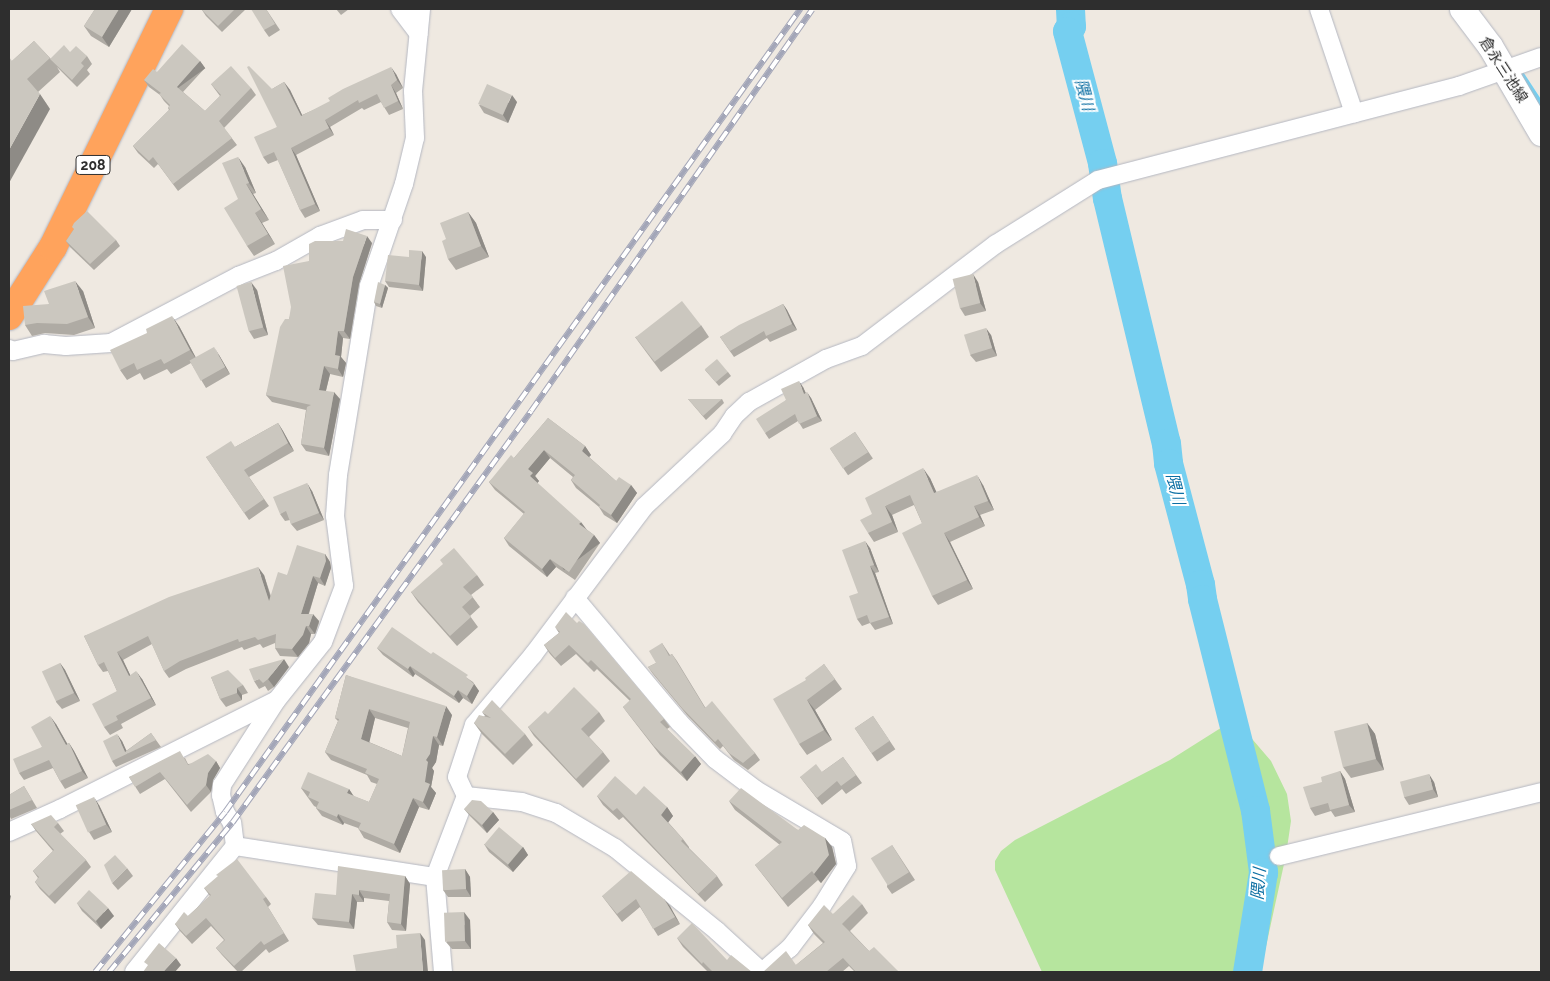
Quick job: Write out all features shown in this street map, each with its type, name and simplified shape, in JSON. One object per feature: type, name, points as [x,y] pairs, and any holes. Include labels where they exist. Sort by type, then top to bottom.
[{"type":"highway","name":"208","points":[[9,316],[53,247],[170,9]]},
{"type":"main road","name":"倉永三池線","points":[[1462,9],[1504,69],[1541,133]]},
{"type":"street","points":[[400,9],[419,34]]},
{"type":"street","points":[[136,972],[235,846],[232,824],[225,812],[222,785],[276,701],[323,642],[344,586],[335,516],[338,476],[370,286],[393,220],[415,138],[413,91],[421,9]]},
{"type":"street","points":[[1319,9],[1354,113]]},
{"type":"street","points":[[443,972],[435,877],[466,796],[457,777],[474,726],[533,655],[644,507],[722,434],[734,416],[749,402],[826,359],[862,346],[996,244],[1098,180],[1459,86],[1541,57]]},
{"type":"street","points":[[9,349],[14,351],[44,344],[66,346],[111,343],[238,276],[276,261],[320,236],[363,220],[393,220]]},
{"type":"street","points":[[466,796],[522,802],[564,818],[615,848],[717,931],[762,972],[795,940],[822,906],[847,866],[842,841],[756,790],[715,759],[679,722],[575,598]]},
{"type":"street","points":[[9,832],[60,809],[276,701]]},
{"type":"street","points":[[1279,856],[1541,792]]},
{"type":"street","points":[[235,846],[435,877]]},
{"type":"green space","points":[[1235,719],[1271,761],[1287,794],[1291,821],[1286,855],[1263,960],[1236,972],[1042,972],[995,870],[995,861],[1001,851],[1015,840],[1170,760]]},
{"type":"building","points":[[95,9],[119,9],[102,37],[84,26]]},
{"type":"building","points":[[203,9],[235,9],[218,26]]},
{"type":"building","points":[[251,9],[266,9],[275,24],[264,30]]},
{"type":"building","points":[[34,41],[50,58],[27,79],[40,94],[9,150],[9,57],[12,61]]},
{"type":"building","points":[[182,44],[200,61],[177,87],[205,111],[221,95],[211,84],[231,66],[251,88],[219,121],[232,138],[173,184],[153,157],[149,161],[133,146],[170,109],[168,108],[170,105],[159,94],[161,93],[144,80],[153,69],[157,72]]},
{"type":"building","points":[[64,45],[70,52],[76,46],[87,56],[81,63],[84,66],[72,80],[50,59]]},
{"type":"building","points":[[249,66],[272,89],[284,82],[301,116],[330,101],[328,98],[343,89],[391,67],[397,80],[391,85],[398,101],[384,108],[377,94],[359,103],[358,100],[325,120],[329,128],[291,148],[315,204],[300,210],[274,152],[263,157],[254,137],[277,127],[247,67]]},
{"type":"building","points":[[487,84],[512,95],[503,115],[478,104]]},
{"type":"building","points":[[238,157],[249,183],[246,184],[261,209],[255,213],[268,234],[247,246],[224,208],[238,199],[222,163]]},
{"type":"building","points":[[87,211],[116,240],[90,264],[66,241],[74,229],[72,227],[74,223]]},
{"type":"building","points":[[468,212],[481,246],[448,259],[442,241],[446,239],[440,223]]},
{"type":"building","points":[[346,229],[367,236],[353,277],[344,331],[338,331],[335,355],[340,356],[338,369],[324,366],[319,390],[334,392],[324,448],[301,444],[307,407],[311,405],[266,395],[280,327],[285,319],[289,319],[291,307],[283,266],[309,261],[309,244],[315,241],[343,241]]},
{"type":"building","points":[[409,250],[422,251],[419,285],[385,281],[388,255],[409,257]]},
{"type":"building","points":[[973,274],[980,303],[960,308],[953,279]]},
{"type":"building","points":[[75,281],[88,317],[67,324],[37,323],[25,325],[23,306],[49,304],[44,291]]},
{"type":"building","points":[[251,282],[263,327],[249,331],[237,286]]},
{"type":"building","points":[[378,282],[385,285],[380,304],[374,302]]},
{"type":"building","points":[[682,301],[701,325],[655,362],[636,337]]},
{"type":"building","points":[[783,304],[792,324],[766,336],[764,331],[730,351],[720,337],[739,325]]},
{"type":"building","points":[[172,316],[190,350],[164,364],[161,359],[137,370],[134,363],[120,370],[110,350],[147,333],[146,329]]},
{"type":"building","points":[[986,328],[992,348],[970,355],[964,335]]},
{"type":"building","points":[[214,347],[225,367],[201,381],[190,361]]},
{"type":"building","points":[[717,359],[728,372],[716,382],[705,369]]},
{"type":"building","points":[[799,381],[804,394],[807,392],[817,416],[799,424],[795,414],[765,433],[756,419],[786,400],[781,389]]},
{"type":"building","points":[[688,399],[722,399],[703,416]]},
{"type":"building","points":[[548,418],[585,446],[582,451],[616,481],[619,477],[631,485],[611,515],[599,507],[600,505],[571,480],[575,475],[544,450],[528,469],[533,473],[530,476],[581,522],[579,524],[594,535],[569,572],[550,559],[542,569],[504,538],[525,512],[489,482],[511,455],[514,458]]},
{"type":"building","points":[[278,423],[288,443],[244,470],[264,499],[244,513],[206,457],[231,441],[235,447]]},
{"type":"building","points":[[855,432],[868,452],[843,468],[830,448]]},
{"type":"building","points":[[923,468],[934,493],[977,475],[988,501],[974,506],[979,517],[944,533],[967,580],[932,596],[902,533],[922,523],[910,495],[885,506],[892,522],[868,533],[860,520],[872,514],[865,498]]},
{"type":"building","points":[[307,483],[319,513],[291,524],[286,511],[280,514],[273,497]]},
{"type":"building","points":[[865,541],[874,565],[870,566],[889,617],[870,623],[867,615],[857,619],[849,596],[858,593],[842,550]]},
{"type":"building","points":[[297,545],[325,554],[326,561],[320,578],[313,576],[301,614],[313,614],[309,626],[306,626],[303,635],[292,649],[275,648],[276,634],[258,640],[255,637],[239,642],[238,639],[180,661],[164,671],[148,636],[117,652],[129,676],[136,671],[151,698],[116,716],[118,720],[104,727],[92,704],[117,691],[104,662],[98,665],[84,636],[169,597],[258,567],[269,601],[278,572],[287,575]]},
{"type":"building","points":[[454,548],[477,575],[463,587],[473,597],[462,607],[471,617],[450,636],[411,592],[443,564],[440,560]]},
{"type":"building","points":[[566,612],[577,623],[579,621],[584,624],[664,719],[660,722],[695,756],[681,772],[654,746],[623,707],[631,699],[591,660],[588,663],[569,645],[555,658],[544,645],[560,632],[555,627]]},
{"type":"building","points":[[392,627],[431,654],[433,652],[468,675],[466,677],[474,684],[467,696],[458,690],[454,696],[410,666],[408,669],[377,648]]},
{"type":"building","points":[[662,643],[669,656],[672,654],[705,708],[712,701],[755,753],[743,763],[729,753],[718,739],[715,742],[682,708],[648,667],[656,663],[649,651]]},
{"type":"building","points":[[284,659],[263,683],[259,679],[254,681],[249,669]]},
{"type":"building","points":[[60,663],[74,693],[56,701],[42,671]]},
{"type":"building","points":[[824,664],[835,679],[807,700],[824,730],[799,744],[773,699],[806,680],[805,678]]},
{"type":"building","points":[[228,670],[243,685],[237,688],[237,693],[220,699],[211,677]]},
{"type":"building","points":[[346,675],[446,706],[437,737],[433,736],[430,754],[426,760],[428,762],[425,782],[430,784],[423,802],[413,798],[394,844],[358,829],[361,823],[338,814],[337,817],[316,808],[319,802],[308,797],[310,792],[301,788],[308,772],[349,789],[347,793],[369,802],[379,779],[365,773],[367,769],[325,752],[339,719],[335,718]],"holes":[[[369,709],[410,722],[402,756],[361,739]]]},
{"type":"building","points":[[574,687],[599,712],[581,729],[603,752],[576,779],[528,727],[545,711],[548,714]]},
{"type":"building","points":[[492,700],[525,734],[505,754],[474,723],[479,715],[491,718],[482,712]]},
{"type":"building","points":[[50,716],[66,745],[69,743],[82,771],[60,781],[49,760],[19,773],[13,759],[42,747],[31,727]]},
{"type":"building","points":[[873,716],[890,741],[872,753],[855,728]]},
{"type":"building","points":[[1367,723],[1376,759],[1343,767],[1334,731]]},
{"type":"building","points":[[151,733],[156,740],[112,761],[103,741],[117,734],[125,752]]},
{"type":"building","points":[[180,751],[188,765],[208,754],[216,761],[208,773],[206,785],[187,805],[160,772],[135,787],[129,777]]},
{"type":"building","points":[[843,757],[856,775],[841,786],[837,781],[817,798],[800,777],[816,764],[822,772]]},
{"type":"building","points":[[1340,771],[1349,805],[1330,810],[1328,803],[1310,808],[1303,787],[1322,782],[1321,777]]},
{"type":"building","points":[[1429,774],[1433,789],[1404,797],[1400,782]]},
{"type":"building","points":[[615,776],[636,795],[644,786],[667,807],[661,815],[683,839],[681,841],[717,876],[698,894],[617,808],[613,811],[597,796]]},
{"type":"building","points":[[24,786],[32,800],[9,810],[9,795]]},
{"type":"building","points":[[741,788],[798,830],[804,825],[825,838],[829,855],[814,874],[812,871],[782,898],[755,865],[782,842],[729,801]]},
{"type":"building","points":[[94,797],[106,824],[88,833],[76,805]]},
{"type":"building","points":[[472,800],[481,801],[493,812],[482,825],[464,809]]},
{"type":"building","points":[[51,815],[58,823],[54,827],[86,860],[49,896],[35,882],[39,877],[33,871],[54,850],[31,824]]},
{"type":"building","points":[[499,827],[523,847],[508,865],[484,845]]},
{"type":"building","points":[[892,845],[909,872],[888,885],[871,858]]},
{"type":"building","points":[[115,855],[127,868],[112,883],[104,865]]},
{"type":"building","points":[[237,859],[266,897],[263,899],[284,933],[264,945],[261,941],[234,966],[216,948],[225,940],[206,918],[186,936],[175,924],[184,912],[188,916],[211,895],[204,888],[218,876],[216,875]]},
{"type":"building","points":[[338,866],[405,876],[401,924],[387,922],[390,894],[359,890],[359,895],[352,894],[349,922],[312,918],[315,893],[336,895]]},
{"type":"building","points":[[465,869],[466,889],[443,890],[442,870]]},
{"type":"building","points":[[631,871],[664,899],[675,917],[653,929],[636,899],[617,914],[602,896]]},
{"type":"building","points":[[89,890],[108,908],[96,921],[77,903]]},
{"type":"building","points":[[853,895],[862,904],[842,924],[869,951],[874,947],[899,972],[856,972],[843,958],[826,972],[763,972],[786,951],[796,965],[825,942],[808,925],[824,905],[833,914]]},
{"type":"building","points":[[464,912],[465,941],[445,942],[444,913]]},
{"type":"building","points":[[692,923],[727,960],[731,955],[752,972],[713,972],[703,962],[702,964],[677,938]]},
{"type":"building","points":[[420,933],[423,972],[356,972],[353,955],[397,948],[396,935]]},
{"type":"building","points":[[159,943],[176,958],[163,972],[143,972],[148,965],[144,962]]},
{"type":"waterway","name":"隈川","points":[[1070,9],[1071,26],[1067,31],[1102,163],[1107,198],[1166,443],[1168,463],[1200,584],[1202,599],[1255,810],[1263,872],[1247,972]]},
{"type":"waterway","points":[[1518,69],[1541,104]]},
{"type":"railway","points":[[95,972],[225,812],[800,9]]},
{"type":"railway","points":[[109,972],[232,823],[531,411],[812,9]]}]
